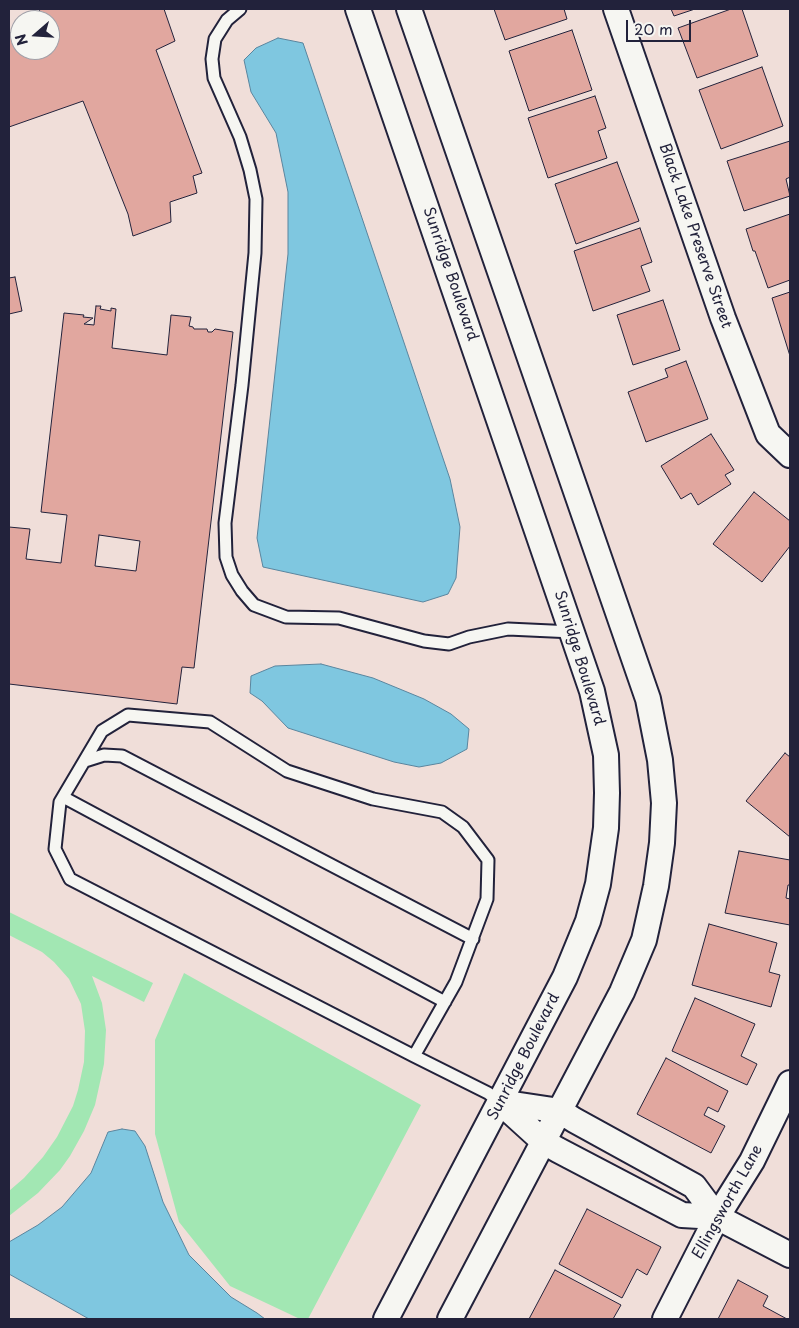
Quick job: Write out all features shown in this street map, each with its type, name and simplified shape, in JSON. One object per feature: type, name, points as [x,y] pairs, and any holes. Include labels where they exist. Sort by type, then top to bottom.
[{"type":"street","name":"Sunridge Boulevard","points":[[358,9],[592,691],[606,755],[607,793],[604,846],[598,884],[588,921],[565,977],[386,1319]]},
{"type":"street","points":[[409,9],[635,658],[648,699],[660,760],[664,803],[662,844],[656,886],[644,940],[622,992],[450,1319]]},
{"type":"street","name":"Black Lake Preserve Street","points":[[616,9],[722,318],[768,434],[790,455]]},
{"type":"street","name":"Ellingsworth Lane","points":[[665,1319],[717,1217],[752,1161],[790,1084]]},
{"type":"street","points":[[500,1102],[560,1111],[694,1186],[717,1217]]},
{"type":"street","points":[[500,1102],[544,1142],[622,1184],[682,1215],[717,1217],[790,1255]]},
{"type":"street","points":[[622,1184],[636,1155]]},
{"type":"lane","points":[[240,9],[227,20],[215,39],[212,59],[214,78],[240,137],[256,199],[253,272],[242,385],[225,523],[226,557],[232,575],[254,605],[286,617],[313,616],[339,618],[424,642],[450,644],[469,637],[508,629],[573,632]]},
{"type":"lane","points":[[396,9],[416,32]]},
{"type":"lane","points":[[414,1056],[456,982],[488,899],[488,860],[463,827],[442,812],[372,799],[287,771],[210,722],[128,715],[102,731],[60,802],[55,849],[70,879],[414,1056],[488,1094],[500,1102]]},
{"type":"lane","points":[[85,760],[104,755],[122,756],[473,939]]},
{"type":"lane","points":[[63,797],[444,1002]]},
{"type":"green space","points":[[9,912],[153,983],[144,1002],[92,976],[102,1003],[106,1030],[104,1064],[95,1105],[84,1131],[60,1170],[38,1193],[9,1216],[9,1191],[43,1157],[57,1137],[73,1106],[84,1062],[85,1031],[81,1004],[69,979],[42,952],[9,935]]},
{"type":"green space","points":[[184,973],[421,1105],[308,1319],[300,1319],[230,1286],[179,1222],[155,1134],[155,1040]]},
{"type":"water","points":[[278,38],[303,43],[450,479],[460,527],[456,578],[448,594],[423,602],[263,567],[257,538],[288,254],[288,192],[276,133],[251,92],[244,60],[256,48]]},
{"type":"water","points":[[321,664],[373,678],[424,699],[451,714],[469,729],[467,749],[441,763],[419,767],[394,762],[288,728],[262,701],[250,693],[251,676],[275,666]]},
{"type":"water","points":[[122,1129],[135,1131],[145,1146],[163,1202],[189,1255],[231,1297],[265,1319],[89,1319],[9,1274],[9,1242],[38,1225],[62,1207],[91,1173],[108,1132]]},
{"type":"building","points":[[164,9],[175,41],[156,50],[202,173],[193,176],[197,193],[170,202],[171,222],[133,236],[128,214],[83,101],[9,127],[9,33],[10,60],[60,60],[60,10],[39,10]]},
{"type":"building","points":[[494,9],[564,9],[567,19],[505,40]]},
{"type":"building","points":[[671,9],[695,9],[674,16]]},
{"type":"building","points":[[731,9],[742,9],[758,56],[697,78],[678,28]]},
{"type":"building","points":[[572,30],[592,90],[529,111],[509,51]]},
{"type":"building","points":[[762,67],[783,126],[721,149],[699,90]]},
{"type":"building","points":[[595,96],[606,128],[598,131],[607,158],[548,178],[528,118]]},
{"type":"building","points":[[790,141],[790,177],[786,179],[790,196],[744,211],[727,161]]},
{"type":"building","points":[[617,162],[639,221],[576,244],[555,184]]},
{"type":"building","points":[[790,214],[790,280],[768,288],[746,229]]},
{"type":"building","points":[[640,228],[652,262],[641,266],[650,291],[593,311],[574,251]]},
{"type":"building","points":[[15,277],[22,311],[9,314],[9,278]]},
{"type":"building","points":[[790,292],[790,356],[772,298]]},
{"type":"building","points":[[663,300],[680,350],[633,365],[617,315]]},
{"type":"building","points":[[96,306],[101,306],[100,309],[111,311],[111,308],[116,309],[112,348],[167,355],[171,315],[191,317],[189,326],[194,329],[207,329],[208,332],[212,332],[215,329],[233,332],[194,668],[182,667],[177,704],[9,684],[9,527],[30,529],[26,559],[61,563],[67,515],[41,512],[64,313],[93,318],[84,324],[94,325]],"holes":[[[99,535],[140,541],[136,571],[95,566]]]},
{"type":"building","points":[[686,361],[708,419],[646,442],[628,392],[668,377],[665,369]]},
{"type":"building","points":[[711,434],[734,470],[725,475],[731,484],[698,505],[691,493],[681,499],[661,466]]},
{"type":"building","points":[[754,492],[790,521],[790,546],[762,582],[713,544]]},
{"type":"building","points":[[785,753],[790,757],[790,837],[746,801]]},
{"type":"building","points":[[739,851],[790,860],[790,885],[788,885],[786,898],[790,899],[790,925],[725,913]]},
{"type":"building","points":[[709,924],[777,943],[769,972],[780,975],[771,1007],[692,985]]},
{"type":"building","points":[[695,998],[755,1024],[741,1056],[757,1064],[747,1085],[672,1051]]},
{"type":"building","points":[[666,1058],[728,1091],[718,1112],[708,1107],[704,1115],[725,1126],[711,1153],[637,1114]]},
{"type":"building","points":[[587,1209],[661,1247],[647,1275],[637,1269],[622,1298],[559,1264]]},
{"type":"building","points":[[555,1270],[621,1305],[613,1319],[529,1319]]},
{"type":"building","points":[[738,1280],[768,1296],[763,1306],[787,1319],[718,1319]]}]
